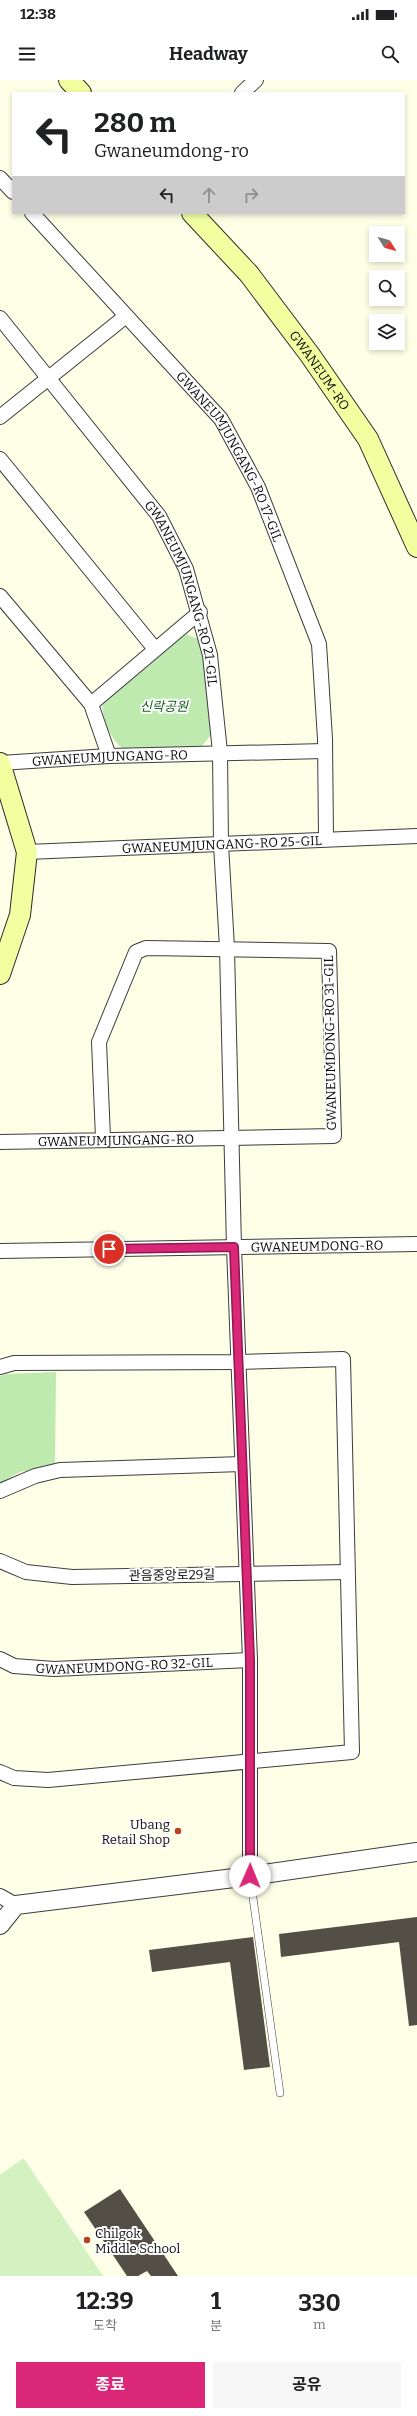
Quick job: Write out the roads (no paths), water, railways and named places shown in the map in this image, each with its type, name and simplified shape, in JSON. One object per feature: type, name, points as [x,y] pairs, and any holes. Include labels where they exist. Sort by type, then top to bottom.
[{"type":"main road","points":[[69,80],[80,92]]},
{"type":"main road","name":"GWANEUM-RO","points":[[193,214],[249,274],[310,355],[368,439],[417,547]]},
{"type":"main road","name":"GWANEUMJUNGANG-RO","points":[[0,763],[27,852],[20,915],[0,974]]},
{"type":"street","points":[[243,92],[256,80]]},
{"type":"street","points":[[0,178],[12,191]]},
{"type":"street","name":"GWANEUMJUNGANG-RO 17-GIL","points":[[33,214],[221,419],[258,487],[319,644],[325,751],[326,838]]},
{"type":"street","points":[[0,417],[126,316]]},
{"type":"street","points":[[0,318],[49,379]]},
{"type":"street","name":"GWANEUMJUNGANG-RO 21-GIL","points":[[49,379],[159,516],[186,569],[200,612],[210,655],[220,752],[221,844]]},
{"type":"street","points":[[0,459],[155,649]]},
{"type":"street","points":[[0,596],[91,704],[109,756]]},
{"type":"street","points":[[91,704],[200,612]]},
{"type":"street","points":[[220,752],[325,751]]},
{"type":"street","name":"GWANEUMJUNGANG-RO","points":[[0,763],[109,756],[220,752]]},
{"type":"street","name":"GWANEUMJUNGANG-RO 25-GIL","points":[[27,852],[326,838],[417,836]]},
{"type":"street","points":[[221,844],[227,948],[234,1247],[250,1660],[250,1876]]},
{"type":"street","name":"GWANEUMDONG-RO 31-GIL","points":[[103,1138],[99,1042],[136,952],[146,948],[329,950],[334,1136],[232,1136]]},
{"type":"street","name":"GWANEUMJUNGANG-RO","points":[[0,1142],[103,1138],[232,1136]]},
{"type":"street","name":"GWANEUMDONG-RO","points":[[0,1252],[417,1244]]},
{"type":"street","points":[[0,1367],[14,1363],[238,1362],[343,1359],[346,1572],[352,1752],[48,1780],[14,1778],[0,1772]]},
{"type":"street","points":[[0,1491],[35,1476],[60,1470],[242,1464]]},
{"type":"street","name":"관음중앙로29길","points":[[0,1561],[26,1572],[72,1577],[346,1572]]},
{"type":"street","name":"GWANEUMDONG-RO 32-GIL","points":[[0,1659],[14,1666],[54,1669],[250,1660]]},
{"type":"street","points":[[0,1896],[16,1905],[250,1876],[417,1852]]},
{"type":"street","points":[[0,1925],[16,1905]]},
{"type":"lane","points":[[250,1876],[280,2093]]},
{"type":"place","name":"Ubang Retail Shop","points":[[178,1831]]},
{"type":"place","name":"Chilgok Middle School","points":[[87,2240]]},
{"type":"park label","name":"신락공원","points":[[164,706]]}]
